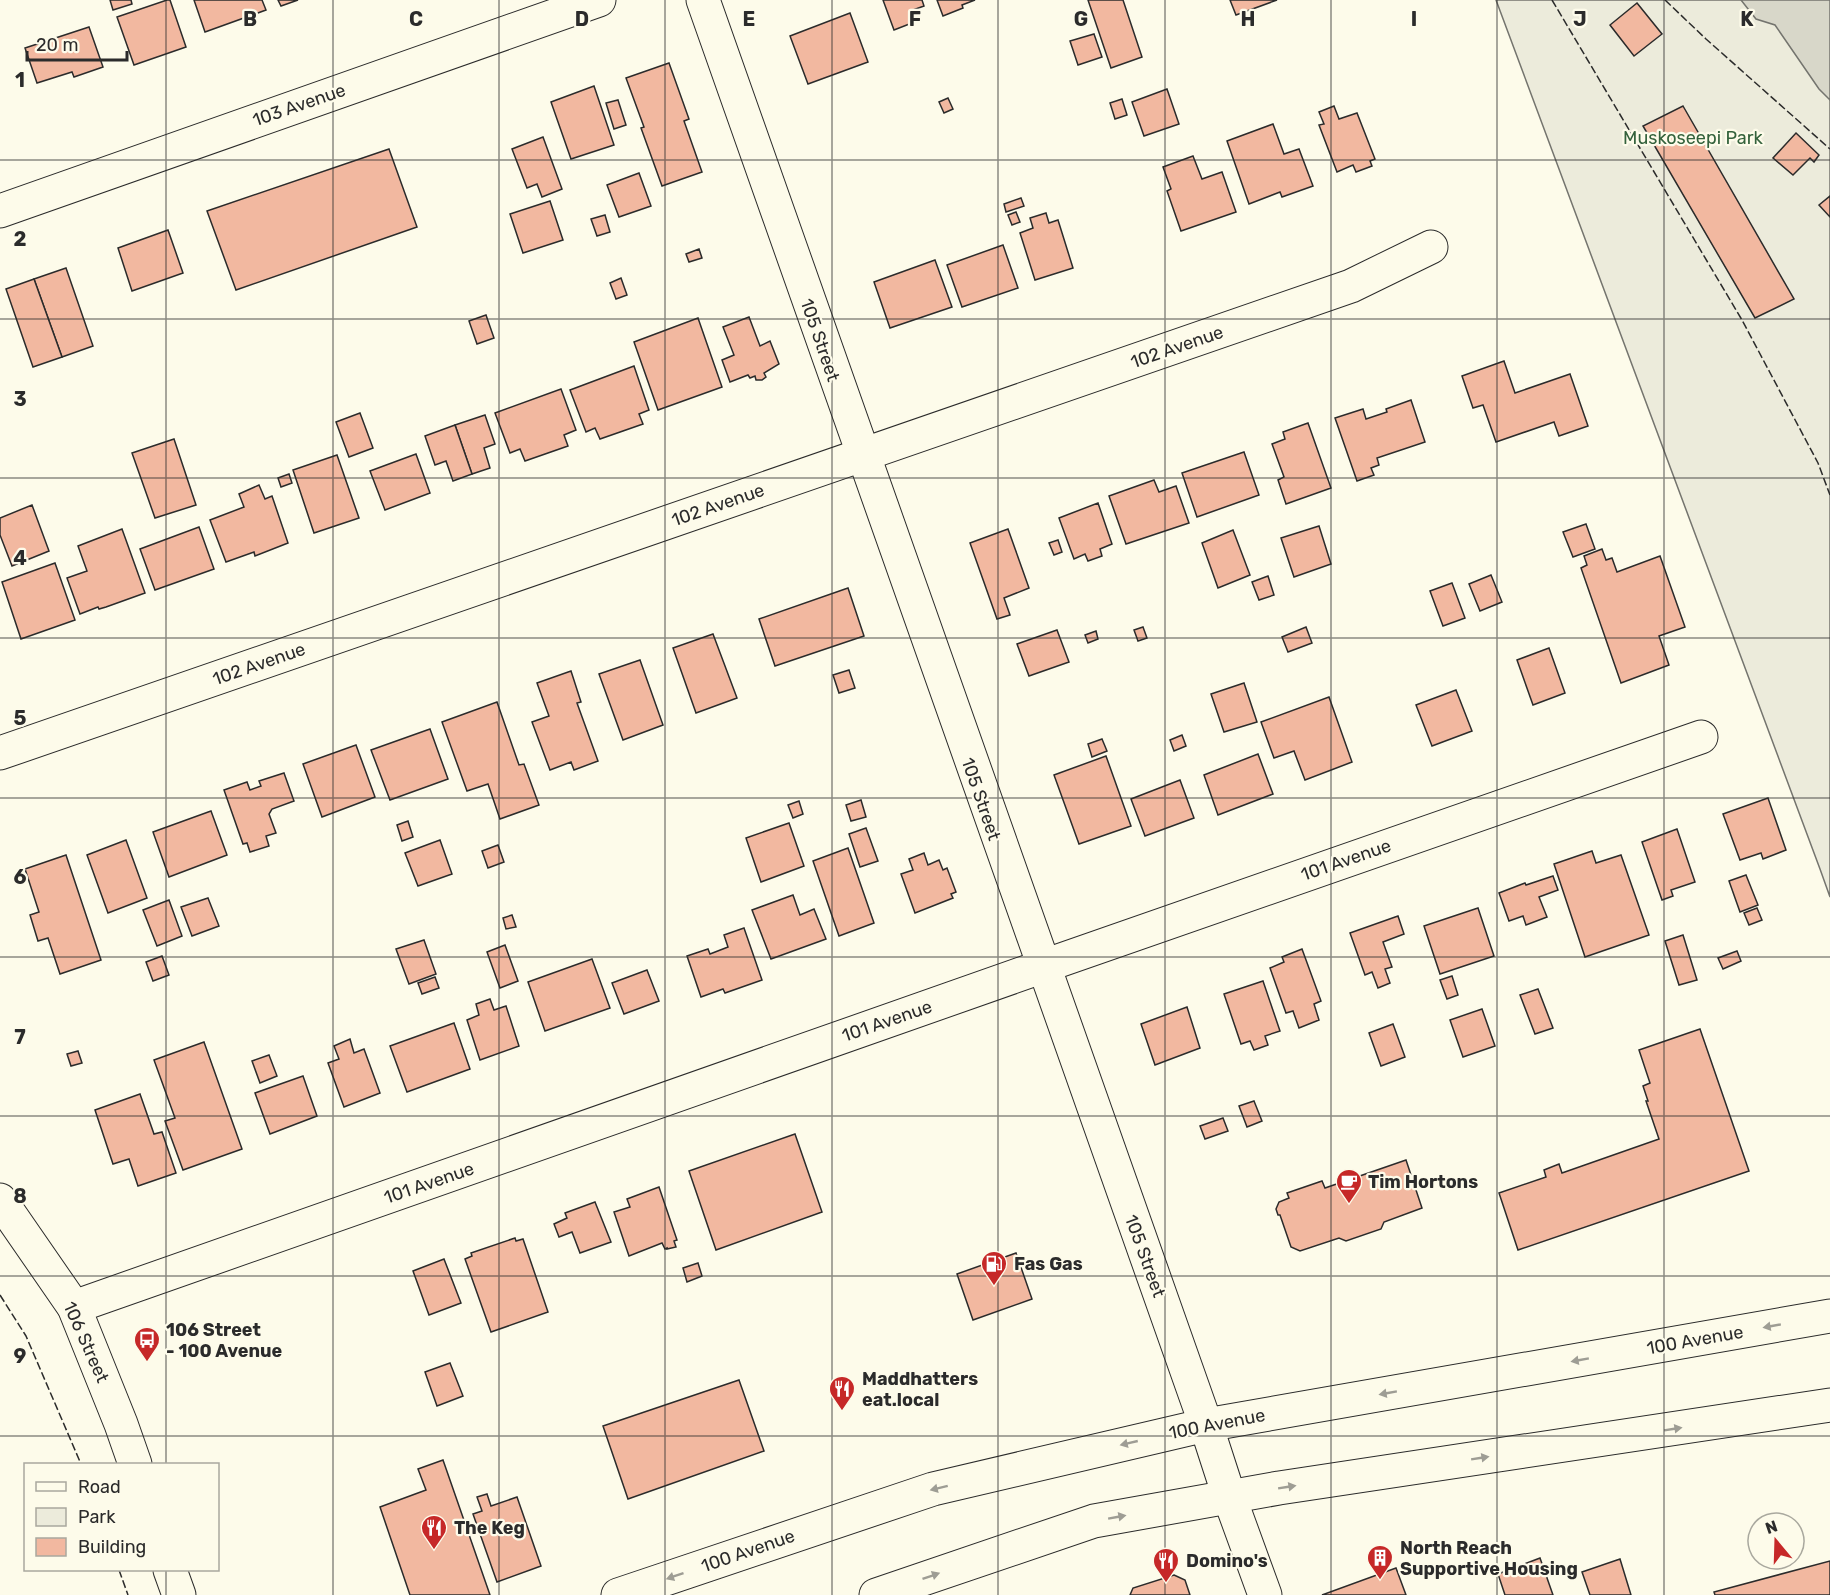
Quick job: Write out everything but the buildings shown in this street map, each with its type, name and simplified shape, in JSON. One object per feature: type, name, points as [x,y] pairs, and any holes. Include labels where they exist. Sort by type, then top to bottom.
[{"type":"street","name":"103 Avenue","points":[[0,210],[599,0]]},
{"type":"street","name":"105 Street","points":[[703,0],[860,456],[1265,1595]]},
{"type":"street","name":"102 Avenue","points":[[0,753],[1351,286],[1431,247]]},
{"type":"street","name":"101 Avenue","points":[[74,1307],[1701,737]]},
{"type":"street","name":"106 Street","points":[[0,1200],[74,1307],[135,1463]]},
{"type":"street","name":"100 Avenue","points":[[618,1595],[933,1490],[1206,1425],[1830,1316]]},
{"type":"street","points":[[876,1595],[1094,1521],[1229,1496],[1830,1405]]},
{"type":"street","points":[[171,1571],[179,1595]]},
{"type":"green space","name":"Muskoseepi Park","points":[[1496,0],[1830,0],[1830,897],[1820,869]]},
{"type":"shaded area","points":[[1741,0],[1830,0],[1830,100],[1819,89],[1775,25],[1756,19]]},
{"type":"fence","points":[[1552,0],[1742,320],[1818,463],[1830,495]]},
{"type":"fence","points":[[1665,0],[1830,149]]},
{"type":"fence","points":[[0,1295],[26,1336],[81,1463]]},
{"type":"fence","points":[[119,1571],[128,1595]]},
{"type":"place","name":"Tim Hortons","points":[[1349,1205]]},
{"type":"place","name":"Fas Gas","points":[[994,1287]]},
{"type":"place","name":"106 Street - 100 Avenue","points":[[147,1363]]},
{"type":"place","name":"Maddhatters eat.local","points":[[842,1412]]},
{"type":"place","name":"The Keg","points":[[434,1551]]},
{"type":"place","name":"North Reach Supportive Housing","points":[[1380,1581]]},
{"type":"place","name":"Domino's","points":[[1166,1584]]}]
